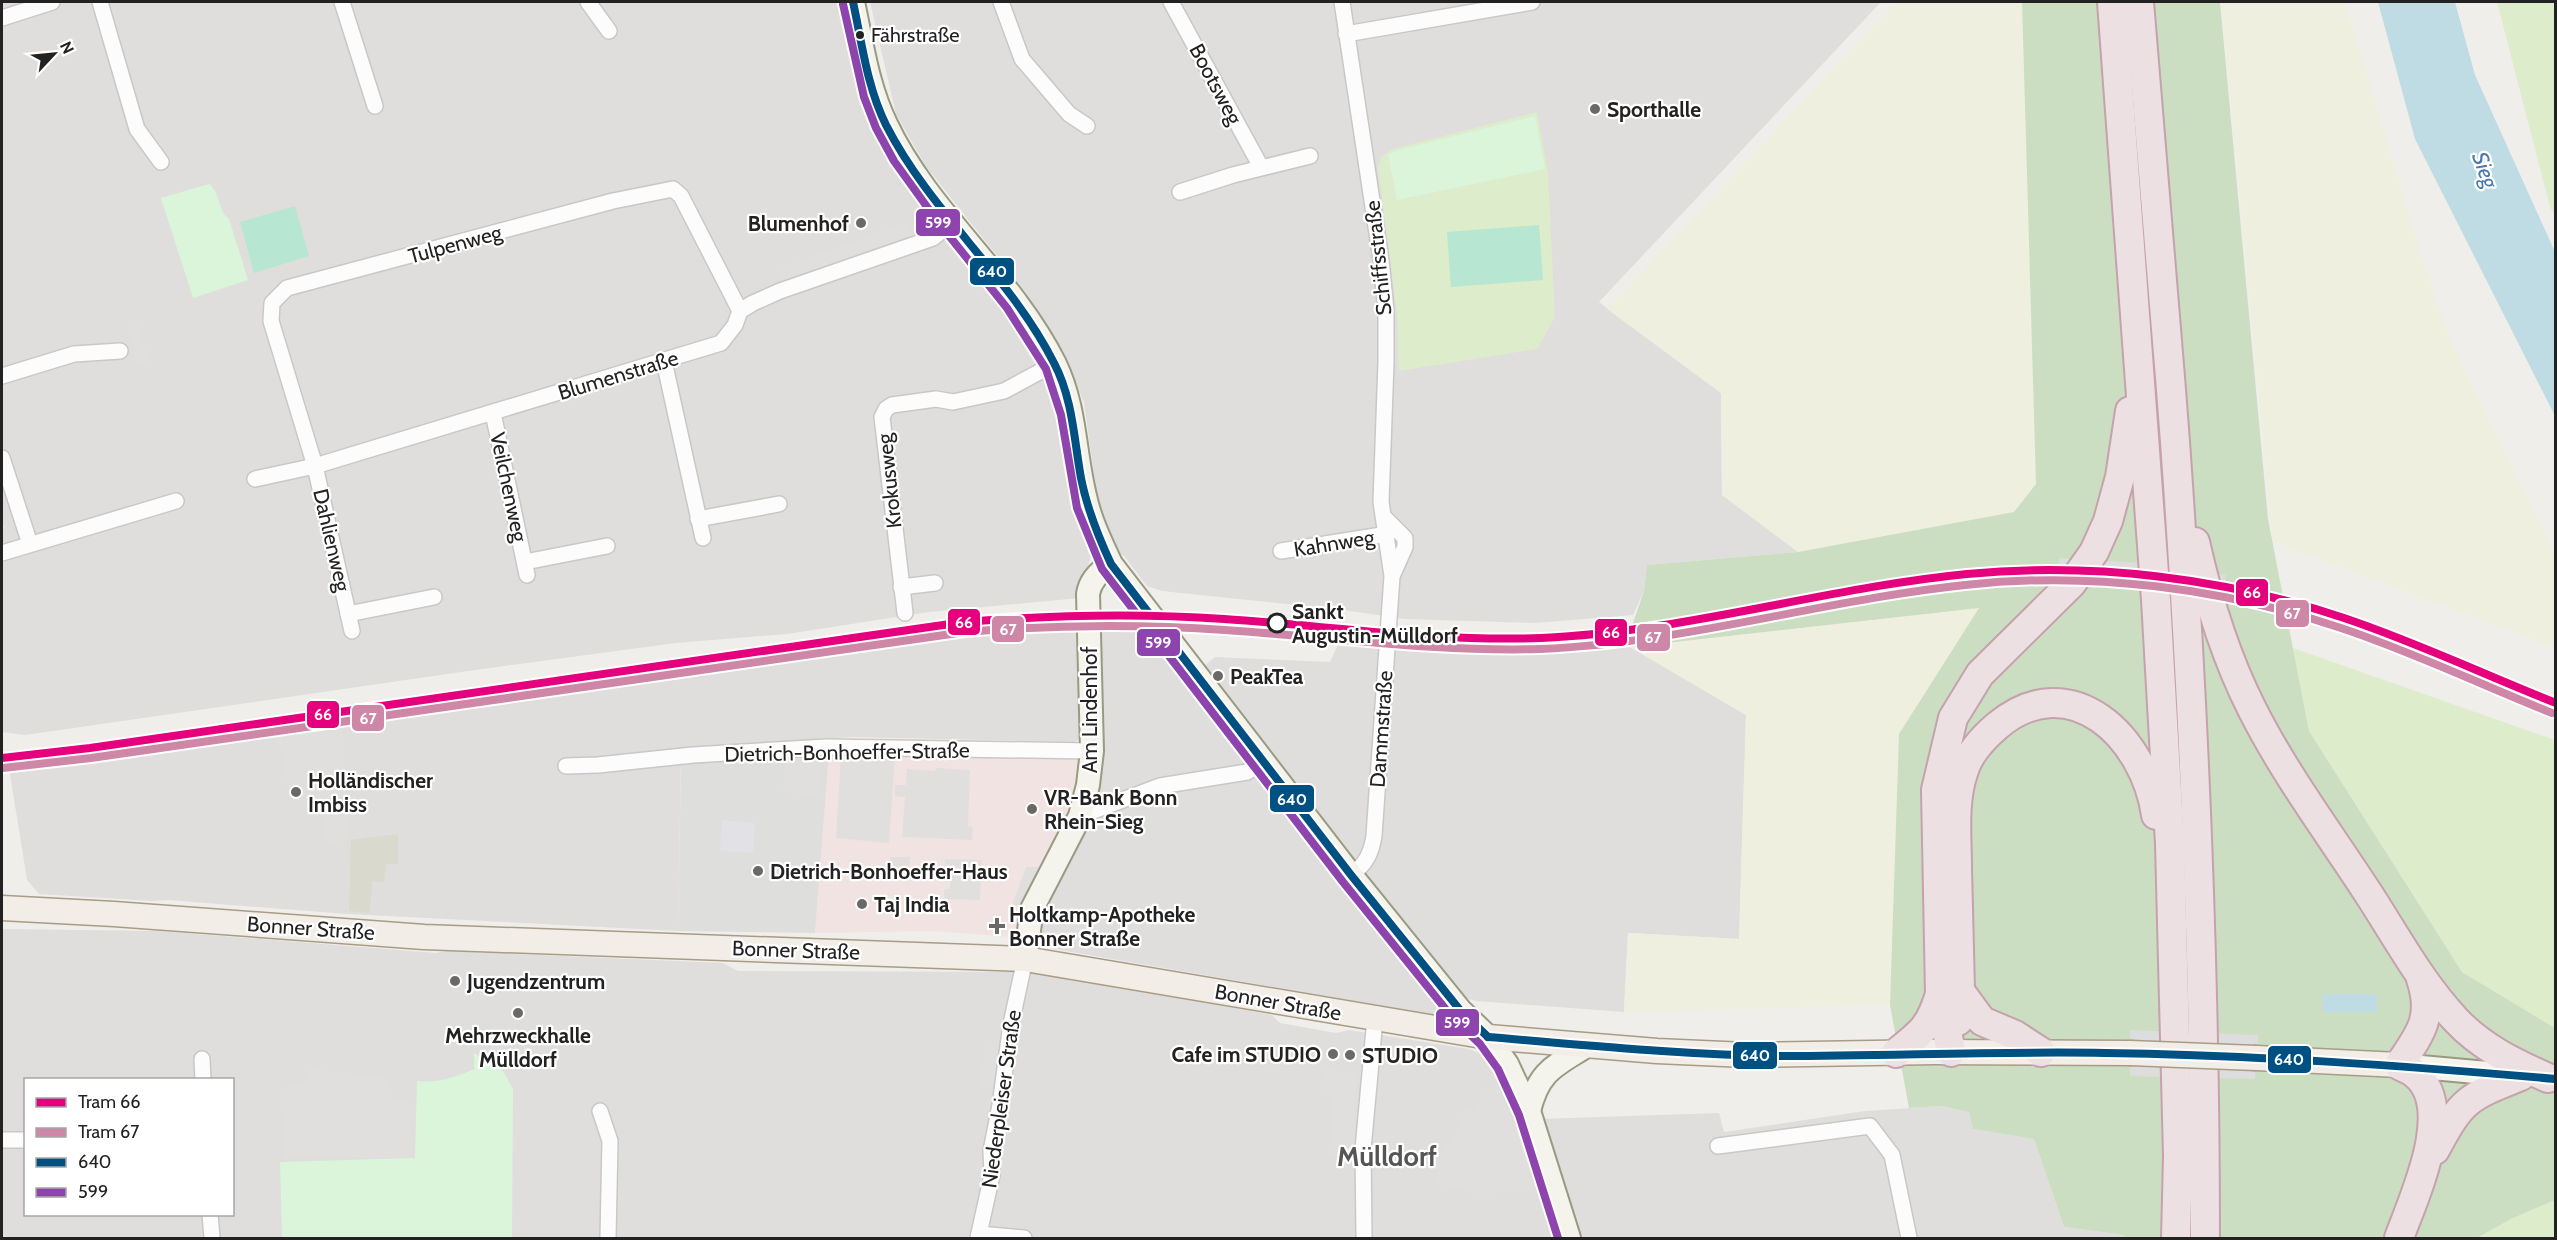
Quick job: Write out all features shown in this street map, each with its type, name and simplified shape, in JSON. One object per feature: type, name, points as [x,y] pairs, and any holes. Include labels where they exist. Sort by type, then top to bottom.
[{"type":"highway","points":[[2112,2],[2161,681],[2170,844],[2178,1156],[2176,1239]]},
{"type":"highway","points":[[2139,2],[2175,443],[2189,675],[2205,1087],[2205,1239]]},
{"type":"highway","points":[[1951,1052],[1957,1031],[1950,992],[1936,790],[1953,718],[1980,674],[2072,583],[2094,552],[2108,520],[2120,477],[2137,344]]},
{"type":"highway","points":[[2175,443],[2209,603],[2252,709],[2317,816],[2441,1003],[2457,1022],[2493,1052],[2541,1078]]},
{"type":"highway","points":[[1896,1053],[1926,1028],[1950,992],[1956,809],[1963,772],[1982,739],[2013,713],[2048,704],[2076,706],[2102,717],[2128,743],[2145,774],[2156,811],[2172,942]]},
{"type":"highway","points":[[2399,1239],[2421,1179],[2433,1130],[2433,1113],[2428,1092],[2416,1074],[2398,1065],[2421,1033],[2427,1016],[2427,997],[2418,969]]},
{"type":"highway","points":[[1950,992],[1982,1021],[2015,1035],[2041,1052]]},
{"type":"highway","points":[[2421,1179],[2452,1118],[2460,1108],[2480,1092],[2541,1078]]},
{"type":"main road","name":"Bonner Straße","points":[[2,908],[424,937],[1025,959],[1488,1037],[1588,1045],[1746,1055],[1951,1052],[2130,1053],[2398,1065]]},
{"type":"street","points":[[2,18],[52,2]]},
{"type":"street","points":[[100,2],[137,129],[161,162]]},
{"type":"street","points":[[342,2],[375,106]]},
{"type":"street","points":[[588,2],[609,31]]},
{"type":"street","points":[[853,2],[867,73],[877,105],[900,151],[920,180],[1012,296],[1042,341],[1067,391],[1084,496],[1093,525],[1111,564],[1351,875],[1460,1010],[1488,1037],[1507,1064],[1529,1111],[1569,1239]]},
{"type":"street","points":[[1001,2],[1022,59],[1069,114],[1087,126]]},
{"type":"street","name":"Bootsweg","points":[[1171,2],[1261,167]]},
{"type":"street","name":"Schiffsstraße","points":[[1342,2],[1381,260],[1386,311],[1381,502],[1388,534]]},
{"type":"street","points":[[1346,34],[1532,2]]},
{"type":"street","points":[[1180,192],[1261,167],[1310,156]]},
{"type":"street","name":"Tulpenweg","points":[[315,466],[271,321],[272,303],[287,288],[613,201],[673,189],[681,195],[740,311]]},
{"type":"street","points":[[740,311],[780,291],[933,237],[953,222]]},
{"type":"street","name":"Blumenstraße","points":[[255,480],[315,466],[721,343],[735,325],[740,311]]},
{"type":"street","points":[[2,376],[74,354],[120,351]]},
{"type":"street","points":[[664,361],[703,538]]},
{"type":"street","name":"Krokusweg","points":[[904,613],[882,417],[886,409],[892,405],[936,399],[953,402],[1004,391],[1054,364]]},
{"type":"street","name":"Veilchenweg","points":[[494,413],[526,568],[607,546]]},
{"type":"street","points":[[2,458],[30,544]]},
{"type":"street","name":"Dahlienweg","points":[[315,466],[352,631]]},
{"type":"street","points":[[2,553],[176,501]]},
{"type":"street","points":[[698,519],[779,504]]},
{"type":"street","name":"Dammstraße","points":[[1384,517],[1405,538],[1405,547],[1392,576]]},
{"type":"street","name":"Dammstraße","points":[[1351,875],[1364,866],[1371,853],[1374,836],[1392,576],[1388,534]]},
{"type":"street","name":"Kahnweg","points":[[1281,551],[1388,534]]},
{"type":"street","name":"Am Lindenhof","points":[[1025,959],[1032,909],[1080,816],[1088,785],[1092,751],[1088,594],[1089,586],[1100,571],[1111,564]]},
{"type":"street","points":[[901,587],[935,583]]},
{"type":"street","name":"Dahlienweg","points":[[348,614],[434,597]]},
{"type":"street","name":"Dietrich-Bonhoeffer-Straße","points":[[566,766],[827,747],[1092,751]]},
{"type":"street","points":[[1080,816],[1160,786],[1247,772],[1263,761]]},
{"type":"street","name":"Niederpleiser Straße","points":[[978,1236],[992,1175],[991,1151],[1011,1024],[1025,959]]},
{"type":"street","points":[[1364,1239],[1363,1149],[1374,1019]]},
{"type":"street","points":[[1529,1111],[1533,1092],[1540,1079],[1550,1069],[1588,1045]]},
{"type":"street","points":[[202,1059],[203,1078]]},
{"type":"street","name":"Bonner Straße","points":[[2398,1065],[2541,1078]]},
{"type":"street","points":[[600,1111],[610,1141],[608,1239]]},
{"type":"street","points":[[1718,1146],[1870,1126],[1892,1155],[1910,1239]]},
{"type":"street","points":[[2,1140],[24,1140]]},
{"type":"street","points":[[210,1216],[212,1239]]},
{"type":"street","points":[[978,1236],[1024,1239]]},
{"type":"shaded area","points":[[2,2],[841,2],[848,39],[873,120],[893,159],[927,210],[975,264],[1019,328],[1053,390],[1069,448],[1079,504],[1092,551],[1080,598],[929,612],[787,634],[676,643],[25,735],[2,732],[2,529],[4,528],[2,521]]},
{"type":"shaded area","points":[[870,2],[1881,2],[1599,302],[1721,393],[1722,495],[1798,552],[1647,565],[1644,591],[1633,615],[1535,623],[1404,619],[1344,610],[1162,591],[1147,586],[1124,556],[1113,550],[1100,518],[1084,402],[1061,350],[1024,290],[925,165],[896,114]]},
{"type":"shaded area","points":[[907,222],[911,234],[781,281],[778,269]]},
{"type":"shaded area","points":[[138,325],[149,363],[138,366],[127,328]]},
{"type":"shaded area","points":[[1082,619],[1084,736],[1075,742],[852,737],[681,750],[678,931],[347,914],[168,900],[39,894],[27,880],[9,768],[125,748],[498,695],[832,649]]},
{"type":"shaded area","points":[[1141,619],[1447,1004],[1436,1015],[1037,946],[1043,905],[1069,859],[1098,620]]},
{"type":"shaded area","points":[[1629,635],[1630,647],[1746,715],[1739,939],[1628,933],[1624,1012],[1476,1001],[1459,996],[1270,754],[1205,665],[1215,657],[1330,662],[1339,642],[1487,644],[1590,641]]},
{"type":"shaded area","points":[[342,727],[349,839],[327,845],[316,792],[290,798],[278,737]]},
{"type":"shaded area","points":[[829,753],[1071,756],[1077,760],[1083,770],[1025,938],[932,931],[815,933]]},
{"type":"shaded area","points":[[829,753],[815,933],[678,931],[681,761]]},
{"type":"shaded area","points":[[841,755],[895,756],[889,843],[836,838]]},
{"type":"shaded area","points":[[786,759],[822,760],[820,794],[809,794],[808,798],[794,798],[794,792],[783,792]]},
{"type":"shaded area","points":[[936,768],[970,770],[968,826],[973,827],[972,840],[902,837],[905,797],[895,796],[895,785],[906,785],[907,769],[935,771]]},
{"type":"shaded area","points":[[722,820],[755,823],[753,853],[720,851]]},
{"type":"shaded area","points":[[398,834],[398,864],[386,864],[384,882],[372,881],[370,913],[349,911],[351,840]]},
{"type":"shaded area","points":[[890,857],[910,857],[908,877],[889,876]]},
{"type":"shaded area","points":[[945,859],[982,860],[980,900],[944,899],[944,889],[950,889],[950,882],[944,881]]},
{"type":"shaded area","points":[[1026,867],[1041,867],[1025,905],[1012,905]]},
{"type":"shaded area","points":[[2,929],[159,931],[436,953],[446,951],[723,963],[738,971],[1043,972],[1272,1015],[1280,1023],[1336,1033],[1349,1030],[1469,1049],[1479,1053],[1489,1064],[1518,1116],[1562,1238],[2,1238]]},
{"type":"shaded area","points":[[985,1046],[999,1048],[992,1088],[980,1086]]},
{"type":"shaded area","points":[[1324,1068],[1357,1074],[1353,1158],[1328,1156],[1333,1098],[1319,1095]]},
{"type":"shaded area","points":[[307,1069],[384,1077],[396,1101],[409,1102],[409,1157],[285,1157],[287,1086],[304,1086]]},
{"type":"shaded area","points":[[1498,1085],[1519,1136],[1523,1137],[1533,1190],[1480,1194],[1434,1183],[1440,1171],[1434,1168],[1444,1145],[1452,1142],[1467,1107],[1476,1111],[1484,1093]]},
{"type":"shaded area","points":[[1942,1106],[1969,1112],[1973,1129],[2034,1139],[2064,1227],[2124,1235],[2124,1238],[1579,1238],[1539,1119],[1719,1113],[1724,1132],[1865,1111]]},
{"type":"green space","points":[[1896,2],[2022,2],[2036,485],[2014,512],[1798,552],[1722,495],[1721,393],[1607,309]]},
{"type":"green space","points":[[2022,2],[2220,2],[2268,519],[2309,731],[2462,972],[2555,1028],[2555,1200],[2511,1219],[2477,1238],[2124,1238],[2124,1235],[2064,1227],[2034,1139],[1973,1129],[1969,1112],[1942,1106],[1909,1108],[1890,1005],[1899,734],[1979,608],[1630,647],[1629,635],[1644,591],[1647,565],[1798,552],[2014,512],[2036,484]],"holes":[[[2323,994],[2376,994],[2377,1011],[2323,1012]]]},
{"type":"green space","points":[[2221,2],[2345,2],[2424,264],[2452,344],[2555,554],[2555,648],[2273,542]]},
{"type":"green space","points":[[2497,2],[2555,2],[2555,217],[2550,207]]},
{"type":"green space","points":[[1537,112],[1548,174],[1555,317],[1537,349],[1399,371],[1397,313],[1378,167],[1381,157],[1393,149]]},
{"type":"green space","points":[[1535,116],[1545,169],[1397,200],[1388,155],[1395,151]]},
{"type":"green space","points":[[209,184],[216,192],[222,211],[229,219],[248,280],[193,298],[161,198]]},
{"type":"green space","points":[[295,206],[309,256],[254,273],[240,222]]},
{"type":"green space","points":[[1539,225],[1543,280],[1451,287],[1447,232]]},
{"type":"green space","points":[[1980,608],[1899,734],[1890,1005],[1624,1012],[1628,933],[1739,939],[1746,715],[1630,647]]},
{"type":"green space","points":[[2293,648],[2555,740],[2555,1028],[2462,972],[2309,731]]},
{"type":"green space","points":[[474,1053],[503,1071],[513,1089],[512,1238],[282,1238],[280,1162],[415,1158],[417,1081],[446,1079],[474,1069]]},
{"type":"green space","points":[[2555,1200],[2555,1238],[2477,1238],[2511,1219]]},
{"type":"water","name":"Sieg","points":[[2378,2],[2455,2],[2475,75],[2555,252],[2555,416],[2415,139]]},
{"type":"water","points":[[2322,994],[2377,994],[2377,1012],[2323,1012]]},
{"type":"pier","points":[[2059,558],[2145,563],[2226,575],[2223,592],[2146,581],[2059,576]]},
{"type":"pier","points":[[2130,1030],[2258,1035],[2255,1079],[2130,1076]]},
{"type":"tram line","name":"66","points":[[2,758],[90,748],[964,622],[1126,615],[1224,619],[1422,636],[1541,638],[1595,634],[1701,619],[1914,581],[2015,571],[2063,570],[2158,576],[2205,583],[2299,604],[2371,627],[2556,703]]},
{"type":"tram line","name":"67","points":[[3,768],[91,758],[965,632],[1127,626],[1225,630],[1422,646],[1540,649],[1647,639],[1859,600],[1965,585],[2012,581],[2060,580],[2156,586],[2250,602],[2368,637],[2552,713]]},
{"type":"transit line","name":"640","points":[[853,2],[874,96],[886,125],[904,157],[925,187],[1016,301],[1054,363],[1069,405],[1086,501],[1111,564],[1351,875],[1460,1010],[1488,1037]]},
{"type":"transit line","name":"599","points":[[843,4],[864,97],[876,128],[894,161],[938,222],[1007,308],[1046,369],[1061,415],[1077,508],[1102,569],[1343,882],[1452,1017],[1480,1044],[1498,1069],[1519,1115],[1558,1238]]},
{"type":"transit line","name":"640","points":[[1488,1037],[1709,1054],[1783,1056],[1984,1053],[2218,1056],[2556,1079]]},
{"type":"place","name":"Fährstraße","points":[[860,35]]},
{"type":"place","name":"Sporthalle","points":[[1595,109]]},
{"type":"place","name":"Blumenhof","points":[[861,223]]},
{"type":"place","name":"Sankt Augustin-Mülldorf","points":[[1277,623]]},
{"type":"place","name":"PeakTea","points":[[1218,676]]},
{"type":"place","name":"Holländischer Imbiss","points":[[296,792]]},
{"type":"place","name":"VR-Bank Bonn Rhein-Sieg","points":[[1032,809]]},
{"type":"place","name":"Dietrich-Bonhoeffer-Haus","points":[[758,871]]},
{"type":"place","name":"Taj India","points":[[862,904]]},
{"type":"place","name":"Holtkamp-Apotheke Bonner Straße","points":[[997,926]]},
{"type":"place","name":"Jugendzentrum","points":[[455,981]]},
{"type":"place","name":"Mehrzweckhalle Mülldorf","points":[[518,1013]]},
{"type":"place","name":"Cafe im STUDIO","points":[[1333,1054]]},
{"type":"place","name":"STUDIO","points":[[1350,1055]]},
{"type":"district","name":"Mülldorf","points":[[1387,1156]]}]
